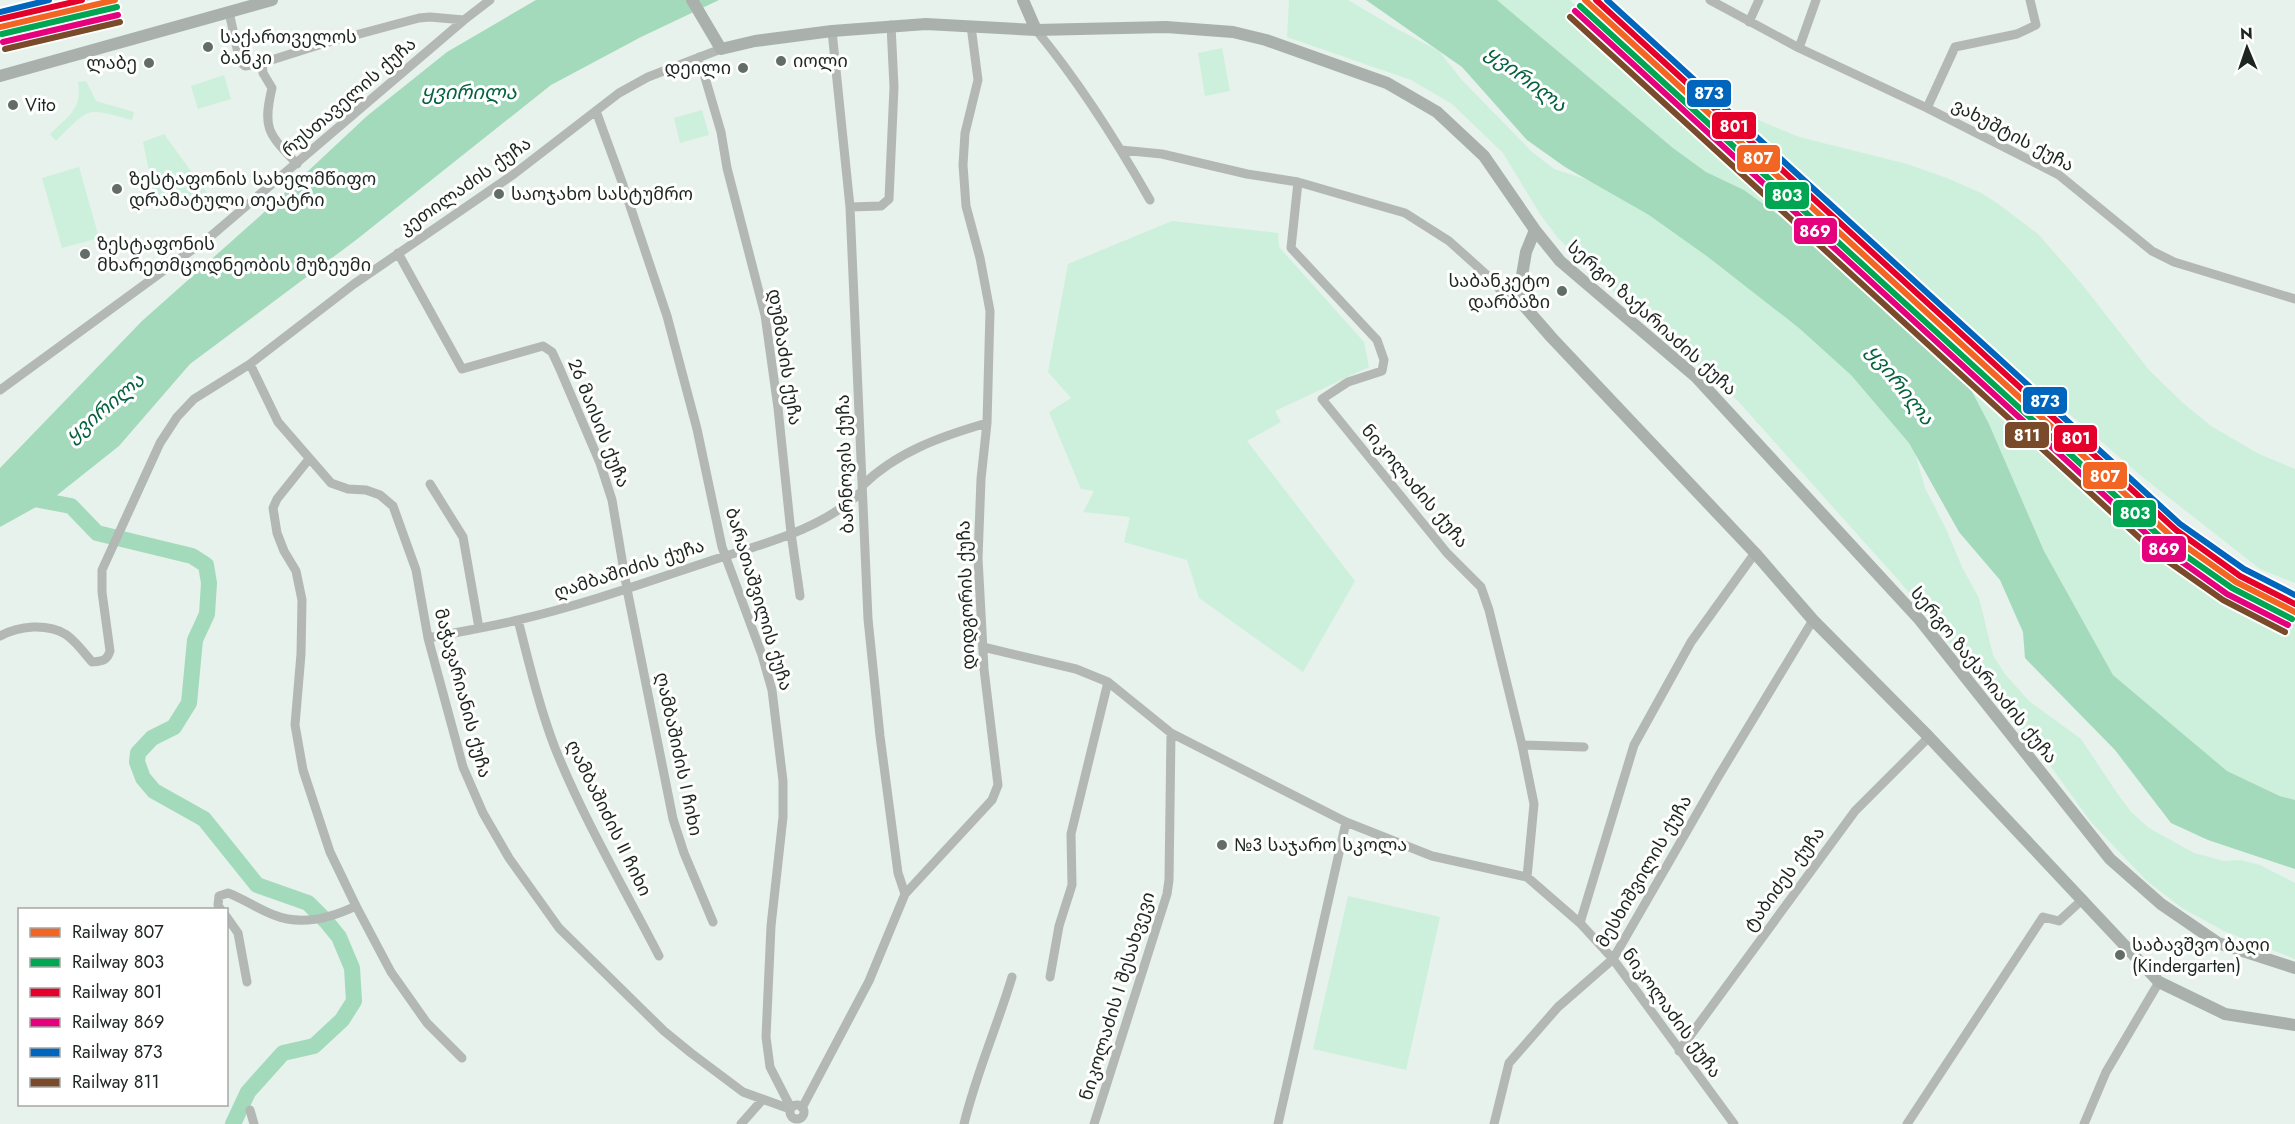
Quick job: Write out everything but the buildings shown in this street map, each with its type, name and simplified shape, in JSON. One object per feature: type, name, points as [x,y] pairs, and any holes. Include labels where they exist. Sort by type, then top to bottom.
[{"type":"main road","points":[[0,76],[272,0]]},
{"type":"main road","points":[[692,0],[722,49]]},
{"type":"main road","points":[[1023,0],[1036,30]]},
{"type":"main road","name":"სერგო ზაქარიაძის ქუჩა","points":[[722,49],[755,41],[891,25],[926,24],[1036,30],[1166,27],[1233,32],[1266,40],[1388,83],[1437,112],[1484,156],[1535,230],[1560,261],[1696,377],[1783,469],[1919,619],[2110,859],[2161,904],[2218,943],[2295,968]]},
{"type":"main road","points":[[1535,230],[1526,252],[1518,299],[1755,554],[1813,620],[1929,737],[2159,982],[2225,1014],[2295,1025]]},
{"type":"street","name":"რუსთაველის ქუჩა","points":[[0,390],[211,236],[490,0]]},
{"type":"street","name":"ვახუშტის ქუჩა","points":[[1710,0],[1799,48],[1927,108],[2059,175],[2152,251],[2174,262],[2295,299]]},
{"type":"street","points":[[1749,22],[1759,0]]},
{"type":"street","points":[[1799,48],[1816,0]]},
{"type":"street","points":[[1927,108],[1956,47],[2017,34],[2036,25],[2030,0]]},
{"type":"street","points":[[229,12],[240,62],[245,66],[419,18],[464,20]]},
{"type":"street","points":[[850,207],[880,206],[889,199],[894,87],[891,25]]},
{"type":"street","name":"დიდგორის ქუჩა","points":[[802,1118],[869,981],[905,894],[996,793],[996,760],[984,669],[978,558],[981,479],[987,423],[990,311],[980,258],[966,206],[963,173],[965,133],[978,80],[971,26]]},
{"type":"street","points":[[1036,30],[1068,69],[1121,150],[1150,200]]},
{"type":"street","name":"ბარნოვის ქუჩა","points":[[832,31],[850,207],[868,619],[880,736],[898,873],[905,894]]},
{"type":"street","name":"კეთილაძის ქუჩა","points":[[0,636],[8,631],[21,628],[59,629],[71,638],[92,662],[103,661],[109,656],[110,651],[102,592],[102,570],[160,443],[177,417],[194,399],[205,390],[250,364],[398,253],[514,174],[619,93],[648,77],[722,49]]},
{"type":"street","name":"დუმბაძის ქუჩა","points":[[699,57],[721,132],[727,168],[765,315],[800,596]]},
{"type":"street","points":[[262,63],[263,73],[272,88],[268,104],[267,125],[277,143],[297,164]]},
{"type":"street","name":"ბარათაშვილის ქუჩა","points":[[596,111],[667,316],[697,429],[725,556],[762,655],[770,683],[782,764],[783,817],[771,926],[766,1037],[770,1067],[791,1108],[791,1116],[802,1118]]},
{"type":"street","points":[[1121,150],[1162,154],[1247,174],[1298,182],[1405,213],[1449,241],[1488,276],[1503,293],[1518,299]]},
{"type":"street","name":"ნიკოლაძის ქუჩა","points":[[1298,182],[1291,248],[1377,340],[1384,360],[1382,371],[1348,382],[1322,399],[1447,553],[1481,587],[1489,610],[1534,804],[1527,877]]},
{"type":"street","name":"26 მაისის ქუჩა","points":[[398,253],[462,369],[543,346],[552,352],[608,484],[627,589]]},
{"type":"street","name":"მაჭავარიანის ქუჩა","points":[[250,364],[278,422],[331,483],[380,495],[393,506],[416,570],[428,638],[463,767],[483,813],[509,858],[559,928],[663,1031],[743,1092],[791,1108]]},
{"type":"street","name":"ღამბაშიძის ქუჩა","points":[[428,638],[518,620],[627,589],[791,533],[828,517],[852,501],[871,477],[913,449],[987,423]]},
{"type":"street","points":[[309,459],[277,499],[273,508],[277,533],[296,572],[302,600],[301,654],[295,725],[303,770],[330,852],[391,972],[427,1023],[462,1058]]},
{"type":"street","points":[[430,484],[463,537],[479,628]]},
{"type":"street","points":[[1580,923],[1634,745],[1691,642],[1755,554]]},
{"type":"street","name":"ღამბაშიძის I ჩიხი","points":[[627,589],[673,819],[684,853],[713,922]]},
{"type":"street","name":"ღამბაშიძის II ჩიხი","points":[[518,620],[534,684],[555,748],[576,795],[659,957]]},
{"type":"street","name":"მესხიშვილის ქუჩა","points":[[1494,1124],[1509,1064],[1558,1007],[1613,959],[1718,777],[1813,620]]},
{"type":"street","name":"ნიკოლაძის ქუჩა","points":[[983,647],[1076,669],[1108,682],[1171,733],[1346,822],[1432,856],[1527,877],[1580,923],[1613,959],[1734,1124]]},
{"type":"street","points":[[1050,977],[1059,927],[1072,885],[1071,834],[1108,682]]},
{"type":"street","name":"ნიკოლაძის I შესახვევი","points":[[1094,1124],[1167,894],[1171,733]]},
{"type":"street","name":"ტაბიძეს ქუჩა","points":[[1679,1051],[1855,811],[1929,737]]},
{"type":"street","points":[[1522,745],[1584,747]]},
{"type":"street","points":[[1278,1124],[1346,822]]},
{"type":"street","points":[[220,908],[218,905],[219,896],[228,893],[283,918],[315,920],[356,906]]},
{"type":"street","points":[[1907,1124],[2043,917],[2059,921],[2083,899]]},
{"type":"street","points":[[228,919],[238,933],[247,982]]},
{"type":"street","points":[[964,1124],[976,1077],[1012,977]]},
{"type":"street","points":[[2084,1124],[2106,1072],[2159,982]]},
{"type":"street","points":[[741,1124],[763,1099]]},
{"type":"street","points":[[250,1110],[254,1124]]},
{"type":"shaded area","points":[[1289,0],[1348,0],[1439,51],[1461,79],[1531,151],[1554,169],[1594,182],[1714,250],[1769,275],[1912,442],[1925,488],[1979,598],[1993,655],[2005,674],[2029,701],[2081,739],[2131,812],[2149,828],[2194,853],[2224,861],[2241,860],[2260,865],[2295,883],[2295,959],[2224,931],[2182,908],[2147,881],[2091,822],[2041,753],[1901,583],[1738,401],[1611,289],[1558,238],[1540,214],[1503,153],[1452,104],[1411,80],[1287,37]]},
{"type":"shaded area","points":[[1497,0],[1570,0],[2124,504],[2205,569],[2264,607],[2295,623],[2295,800],[2281,796],[2227,771],[2113,675],[2044,551],[1989,424],[1954,357],[1884,291],[1744,190],[1706,172],[1673,148]]},
{"type":"shaded area","points":[[1222,48],[1230,91],[1205,96],[1198,53]]},
{"type":"shaded area","points":[[224,75],[231,99],[198,109],[191,86]]},
{"type":"shaded area","points":[[86,81],[96,101],[134,112],[132,120],[105,113],[90,113],[76,121],[56,141],[50,134],[76,106],[78,82]]},
{"type":"shaded area","points":[[702,110],[709,135],[680,143],[674,118]]},
{"type":"shaded area","points":[[1734,110],[1799,137],[1907,164],[1947,178],[1981,193],[2038,234],[2081,283],[2149,370],[2183,403],[2211,426],[2259,454],[2295,469],[2295,583],[2260,569],[2140,475],[1901,268],[1842,207],[1747,125]]},
{"type":"shaded area","points":[[164,134],[207,193],[182,208],[176,200],[157,210],[143,142]]},
{"type":"shaded area","points":[[79,167],[99,238],[62,248],[42,178]]},
{"type":"shaded area","points":[[1172,221],[1278,233],[1279,247],[1364,342],[1369,367],[1275,411],[1281,422],[1247,441],[1355,581],[1303,672],[1199,598],[1187,560],[1124,542],[1130,517],[1083,512],[1094,491],[1081,489],[1049,412],[1071,398],[1048,372],[1068,264]]},
{"type":"shaded area","points":[[1348,896],[1440,917],[1406,1070],[1313,1049]]},
{"type":"water","name":"ყვირილა","points":[[536,0],[719,0],[641,37],[551,85],[356,240],[190,364],[119,446],[56,496],[0,527],[0,468],[142,321],[260,216],[367,116],[447,52]]},
{"type":"water","name":"ყვირილა","points":[[1366,0],[1497,0],[1673,148],[1706,172],[1744,190],[1884,291],[1954,357],[1989,424],[2044,551],[2113,675],[2227,771],[2280,796],[2295,800],[2295,869],[2208,840],[2171,823],[2115,750],[2025,658],[2023,632],[2000,580],[1959,532],[1909,443],[1851,375],[1799,328],[1708,257],[1649,215],[1565,167],[1527,140],[1462,67]]},
{"type":"waterway","points":[[24,497],[71,506],[97,533],[192,556],[206,565],[209,583],[207,614],[195,640],[189,703],[174,727],[152,738],[138,753],[137,762],[143,778],[154,791],[204,819],[257,885],[308,903],[339,937],[352,968],[354,1001],[342,1020],[314,1046],[283,1053],[248,1092],[233,1124]]},
{"type":"railway","points":[[0,21],[88,0]]},
{"type":"rail line","name":"873","points":[[0,12],[49,0]]},
{"type":"rail line","name":"801","points":[[0,19],[82,0]]},
{"type":"rail line","name":"807","points":[[0,27],[115,0]]},
{"type":"rail line","name":"807","points":[[1585,0],[2171,536],[2236,582],[2295,612]]},
{"type":"rail line","name":"801","points":[[1596,0],[2176,530],[2240,576],[2295,604]]},
{"type":"rail line","name":"873","points":[[1607,0],[2180,524],[2244,569],[2295,595]]},
{"type":"rail line","name":"803","points":[[1580,6],[2166,542],[2232,588],[2292,619]]},
{"type":"rail line","name":"803","points":[[2,34],[117,7]]},
{"type":"rail line","name":"869","points":[[1575,11],[2161,547],[2227,594],[2288,625]]},
{"type":"rail line","name":"869","points":[[3,42],[118,15]]},
{"type":"rail line","name":"811","points":[[1570,17],[2156,553],[2223,600],[2285,632]]},
{"type":"rail line","name":"811","points":[[5,49],[120,22]]},
{"type":"place","name":"საქართველოს ბანკი","points":[[208,47]]},
{"type":"place","name":"იოლი","points":[[781,61]]},
{"type":"place","name":"ლაბე","points":[[149,63]]},
{"type":"place","name":"დეილი","points":[[743,68]]},
{"type":"place","name":"Vito","points":[[13,105]]},
{"type":"place","name":"ზესტაფონის სახელმწიფო დრამატული თეატრი","points":[[117,189]]},
{"type":"place","name":"საოჯახო სასტუმრო","points":[[499,194]]},
{"type":"place","name":"ზესტაფონის მხარეთმცოდნეობის მუზეუმი","points":[[85,254]]},
{"type":"place","name":"საბანკეტო დარბაზი","points":[[1562,291]]},
{"type":"place","name":"№3 საჯარო სკოლა","points":[[1222,845]]},
{"type":"place","name":"საბავშვო ბაღი (Kindergarten)","points":[[2120,955]]}]
